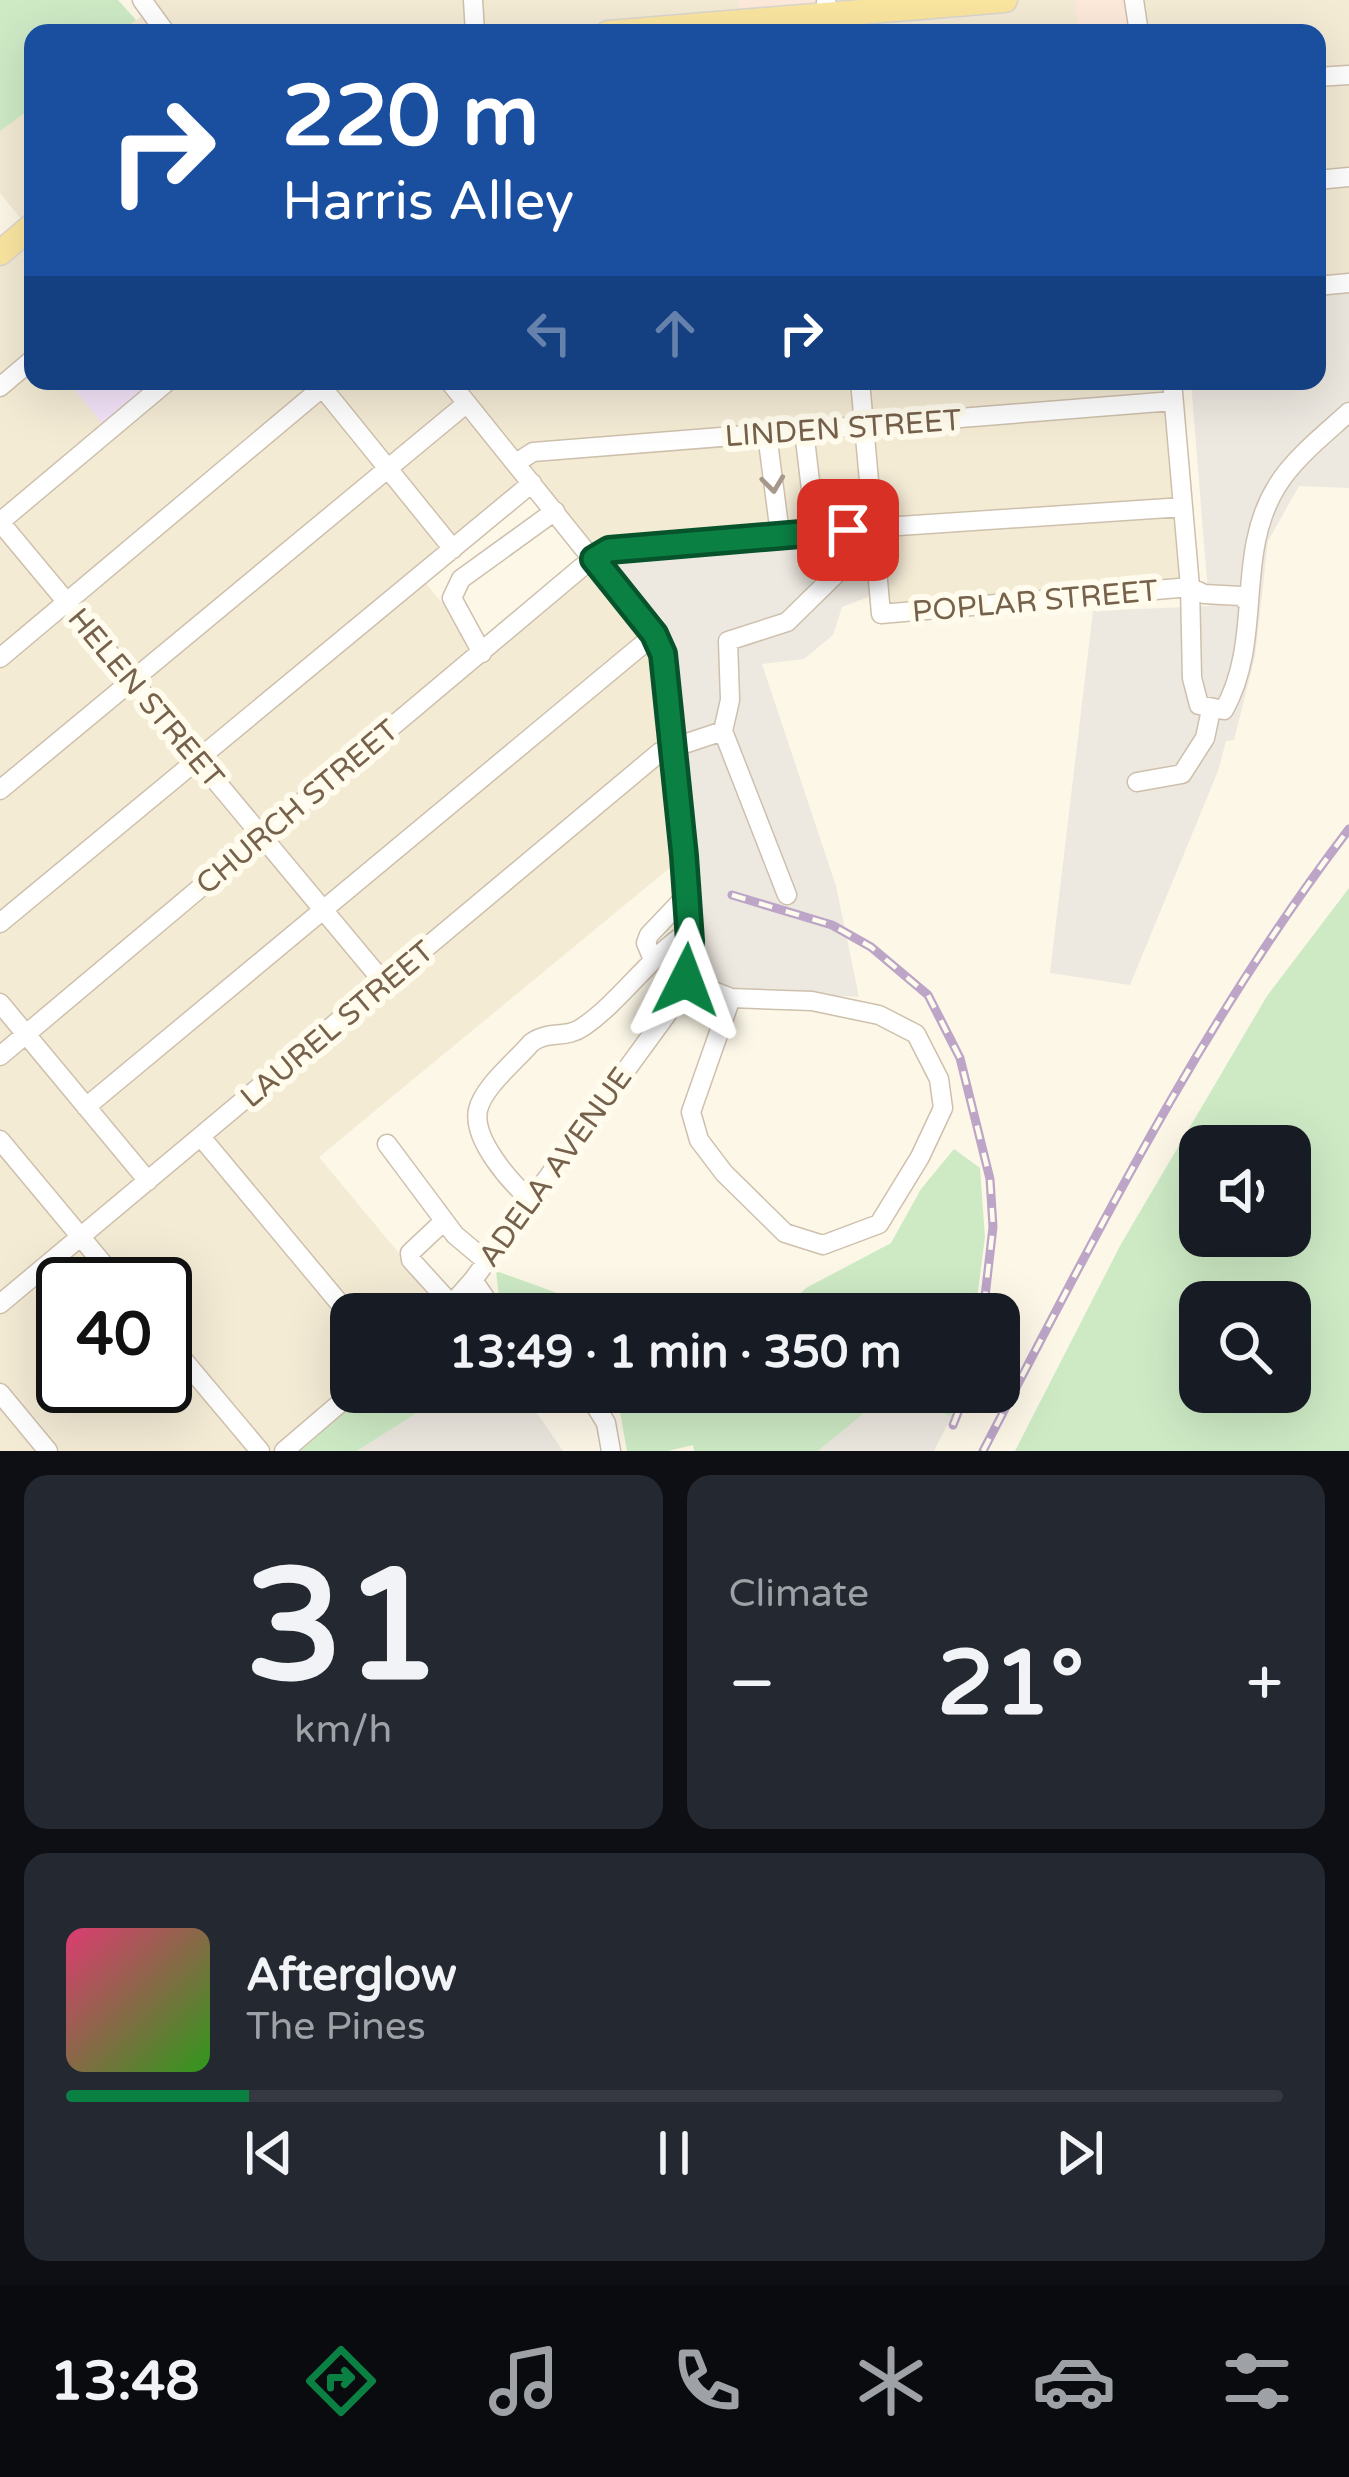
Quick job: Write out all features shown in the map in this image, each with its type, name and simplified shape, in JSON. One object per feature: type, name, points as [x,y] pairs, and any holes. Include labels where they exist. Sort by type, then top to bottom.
[{"type":"main road","points":[[724,24],[1005,0]]},
{"type":"main road","points":[[0,253],[24,233]]},
{"type":"street","points":[[0,387],[24,367]]},
{"type":"street","points":[[0,522],[157,390]]},
{"type":"street","points":[[0,658],[315,390]]},
{"type":"street","points":[[328,390],[453,549]]},
{"type":"street","name":"ADELA AVENUE","points":[[456,390],[654,634],[663,654],[670,688],[689,931],[686,980],[668,1014],[462,1293]]},
{"type":"street","points":[[861,390],[873,529]]},
{"type":"street","points":[[1173,391],[1190,587],[1192,678],[1198,706],[1211,710],[1224,710],[1236,689],[1250,626],[1259,527],[1278,484],[1349,412]]},
{"type":"street","name":"LINDEN STREET","points":[[516,463],[533,452],[767,434],[805,440],[864,428],[1173,391]]},
{"type":"street","points":[[0,790],[466,403]]},
{"type":"street","points":[[767,434],[780,534]]},
{"type":"street","points":[[805,440],[812,498],[820,508],[822,532]]},
{"type":"street","points":[[0,923],[532,482]]},
{"type":"street","points":[[594,559],[609,550],[780,534],[1183,507]]},
{"type":"street","points":[[482,653],[452,598],[454,590],[461,579],[555,511]]},
{"type":"street","name":"HELEN STREET","points":[[0,522],[385,984]]},
{"type":"street","name":"POPLAR STREET","points":[[873,529],[881,614],[1190,587],[1204,594],[1241,596],[1249,604]]},
{"type":"street","name":"CHURCH STREET","points":[[0,1056],[594,559]]},
{"type":"street","points":[[787,895],[723,731],[730,700],[728,640],[787,622],[836,574]]},
{"type":"street","points":[[86,1107],[654,634]]},
{"type":"street","points":[[1137,782],[1182,774],[1205,738],[1211,710]]},
{"type":"street","points":[[674,745],[723,731]]},
{"type":"street","name":"LAUREL STREET","points":[[0,1304],[674,745]]},
{"type":"street","points":[[652,957],[646,943],[649,935],[687,895]]},
{"type":"street","points":[[530,1198],[493,1154],[478,1127],[478,1107],[531,1042],[542,1035],[571,1036],[652,957],[689,931]]},
{"type":"street","points":[[686,980],[730,998],[812,1001],[879,1015],[916,1034],[939,1079],[944,1108],[879,1224],[823,1245],[785,1233],[724,1173],[699,1140],[691,1112],[730,998]]},
{"type":"street","points":[[0,1003],[148,1181]]},
{"type":"street","points":[[201,1137],[330,1293]]},
{"type":"street","points":[[0,1140],[98,1257]]},
{"type":"street","points":[[387,1144],[444,1221],[486,1261]]},
{"type":"street","points":[[435,1293],[411,1261],[410,1252],[444,1221]]},
{"type":"street","points":[[473,1280],[482,1293]]},
{"type":"street","points":[[192,1370],[260,1451]]},
{"type":"street","points":[[0,1393],[48,1451]]},
{"type":"street","points":[[284,1451],[330,1412]]},
{"type":"street","points":[[600,1413],[611,1451]]},
{"type":"shaded area","points":[[142,0],[1349,0],[1349,283],[1326,285],[1326,24],[131,24],[149,10]]},
{"type":"shaded area","points":[[738,0],[826,0],[828,15],[739,22]]},
{"type":"shaded area","points":[[1075,0],[1134,0],[1138,24],[1077,24]]},
{"type":"shaded area","points":[[24,114],[24,223],[0,193],[0,131]]},
{"type":"shaded area","points":[[24,233],[24,390],[75,390],[109,431],[157,390],[1173,390],[1190,587],[881,614],[873,530],[595,559],[658,641],[684,856],[319,1157],[432,1293],[330,1293],[330,1410],[284,1451],[0,1451],[0,253]],"holes":[[[532,483],[593,560],[482,652],[420,576]]]},
{"type":"shaded area","points":[[1349,291],[1349,488],[1299,486],[1268,541],[1255,656],[1234,740],[1226,741],[1130,985],[1050,973],[1093,611],[1209,606],[1192,390],[1326,390],[1326,293]]},
{"type":"shaded area","points":[[75,390],[157,390],[109,431]]},
{"type":"shaded area","points":[[861,536],[870,596],[842,607],[833,635],[804,659],[762,664],[836,886],[859,997],[728,990],[703,974],[678,654],[663,620],[611,560]]},
{"type":"shaded area","points":[[417,1413],[537,1413],[563,1451],[357,1451]]},
{"type":"shaded area","points":[[864,1413],[951,1417],[934,1451],[818,1451]]},
{"type":"green space","points":[[0,0],[118,0],[136,20],[131,24],[24,24],[24,114],[0,131]]},
{"type":"green space","points":[[1349,888],[1349,1451],[1015,1451],[1121,1244],[1179,1145],[1179,1257],[1311,1257],[1311,1125],[1191,1125],[1267,996]]},
{"type":"green space","points":[[954,1149],[980,1168],[985,1237],[978,1293],[801,1293],[891,1243],[921,1189]]},
{"type":"green space","points":[[496,1271],[557,1293],[499,1293]]},
{"type":"green space","points":[[344,1413],[417,1413],[357,1451],[300,1451]]},
{"type":"green space","points":[[620,1413],[864,1413],[818,1451],[694,1451],[693,1445],[668,1451],[627,1451]]},
{"type":"railway","points":[[983,1451],[1198,1054],[1349,829]]},
{"type":"railway","points":[[732,895],[832,925],[871,947],[928,995],[960,1058],[990,1179],[993,1227],[985,1293]]},
{"type":"railway","points":[[953,1425],[958,1413]]},
{"type":"route","points":[[686,980],[690,941],[670,688],[663,654],[654,634],[594,559],[609,550],[848,530]]}]
